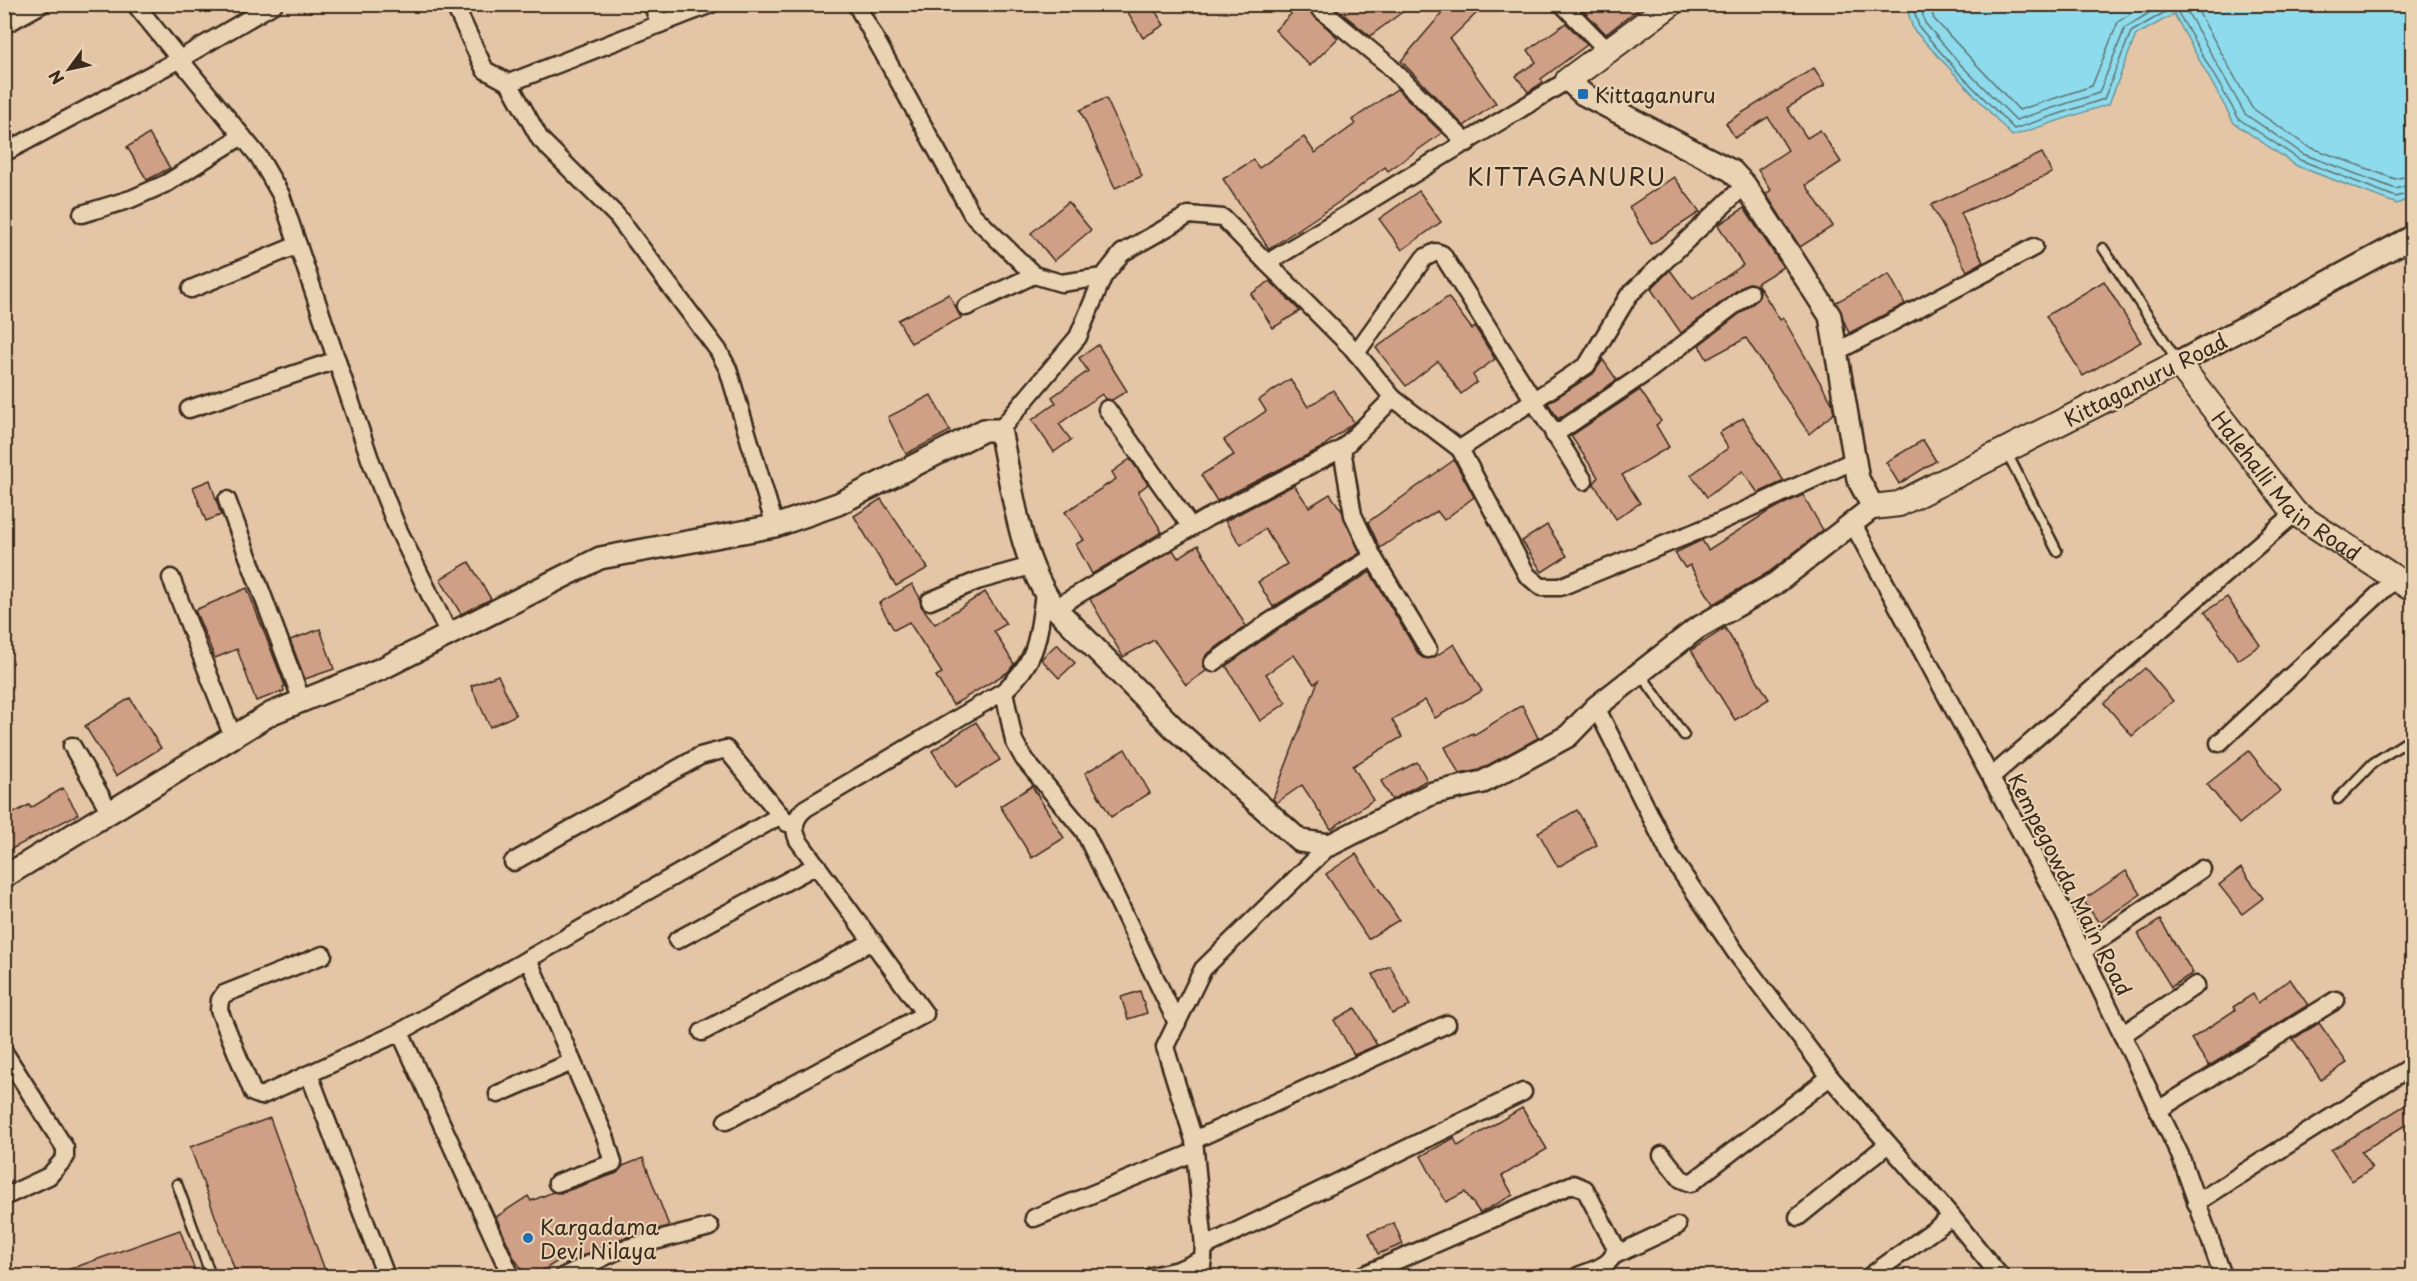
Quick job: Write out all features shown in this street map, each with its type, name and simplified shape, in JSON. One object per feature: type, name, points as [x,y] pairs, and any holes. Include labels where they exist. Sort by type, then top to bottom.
[{"type":"main road","points":[[1568,80],[1671,4]]},
{"type":"main road","name":"Kittaganuru Road","points":[[1873,507],[1899,504],[2178,363]]},
{"type":"main road","name":"Halehalli Main Road","points":[[2178,363],[2295,513],[2404,583]]},
{"type":"street","points":[[5,24],[42,4]]},
{"type":"street","points":[[135,4],[259,157],[281,195],[370,459],[397,527],[449,634]]},
{"type":"street","points":[[4,153],[180,59],[274,4]]},
{"type":"street","points":[[454,4],[485,70],[509,83],[540,139],[617,216],[718,350],[728,369],[775,526]]},
{"type":"street","points":[[652,4],[660,24]]},
{"type":"street","points":[[509,83],[711,4]]},
{"type":"street","points":[[856,4],[972,214],[1034,274],[1061,283],[1103,277]]},
{"type":"street","points":[[1314,4],[1387,64],[1467,143]]},
{"type":"street","points":[[1562,4],[1608,51]]},
{"type":"street","points":[[1201,1276],[1203,1253],[1194,1146],[1165,1047],[1203,969],[1330,845],[1433,794],[1483,782],[1532,758],[1568,736],[1596,707],[1696,629],[1776,583],[1873,507],[1858,479],[1830,316],[1745,185],[1732,171],[1583,94],[1568,80],[1267,263]]},
{"type":"street","points":[[82,214],[131,199],[167,183],[242,136]]},
{"type":"street","points":[[1460,449],[1587,365],[1629,295],[1745,185]]},
{"type":"street","points":[[1000,430],[1078,337],[1103,277],[1122,253],[1189,215],[1223,218],[1356,353],[1393,398],[1460,449],[1527,574],[1541,586],[1560,587],[1715,524],[1855,460]]},
{"type":"street","name":"Kittaganuru Road","points":[[2178,363],[2412,237]]},
{"type":"street","points":[[191,289],[298,245]]},
{"type":"street","points":[[1836,352],[2034,247]]},
{"type":"street","points":[[1356,353],[1424,258],[1436,252],[1446,259],[1536,400],[1554,435],[1584,481]]},
{"type":"street","points":[[966,307],[1034,274]]},
{"type":"street","points":[[1554,435],[1647,372],[1749,293]]},
{"type":"street","points":[[189,409],[337,360]]},
{"type":"street","points":[[794,831],[798,814],[806,808],[1004,691],[1022,674],[1036,647],[1050,600],[1342,448],[1393,398]]},
{"type":"street","points":[[1107,409],[1191,527]]},
{"type":"street","points":[[4,877],[272,713],[381,669],[600,558],[775,526],[838,504],[984,430],[1000,430]]},
{"type":"street","points":[[1000,430],[1031,566],[1050,600],[1175,729],[1300,841],[1330,845]]},
{"type":"street","points":[[1342,448],[1353,515],[1373,556],[1428,649]]},
{"type":"street","points":[[227,500],[302,701]]},
{"type":"street","points":[[1991,777],[2295,513]]},
{"type":"street","name":"Kempegowda Main Road","points":[[1853,524],[2057,899],[2180,1155],[2223,1276]]},
{"type":"street","points":[[1213,663],[1268,623],[1373,556]]},
{"type":"street","points":[[930,601],[977,581],[1031,566]]},
{"type":"street","points":[[171,578],[233,737]]},
{"type":"street","points":[[2219,743],[2404,583]]},
{"type":"street","points":[[1004,691],[1014,741],[1024,759],[1084,831],[1177,1023]]},
{"type":"street","points":[[1596,707],[1671,857],[1736,953],[1830,1077],[1952,1217],[2000,1276]]},
{"type":"street","points":[[72,746],[110,812]]},
{"type":"street","points":[[513,862],[700,756],[726,749],[781,815],[925,1014],[726,1121]]},
{"type":"street","points":[[324,954],[224,994],[220,1000],[219,1010],[253,1093],[261,1096],[400,1032],[781,815]]},
{"type":"street","points":[[677,940],[817,865]]},
{"type":"street","points":[[2082,952],[2202,868]]},
{"type":"street","points":[[702,1032],[873,941]]},
{"type":"street","points":[[528,959],[606,1139],[613,1163],[557,1183]]},
{"type":"street","points":[[2122,1035],[2196,985]]},
{"type":"street","points":[[2158,1110],[2336,1000]]},
{"type":"street","points":[[1034,1218],[1194,1146],[1447,1024]]},
{"type":"street","points":[[400,1032],[421,1072],[511,1276]]},
{"type":"street","points":[[4,1052],[64,1148],[65,1158],[49,1176],[4,1197]]},
{"type":"street","points":[[498,1094],[573,1062]]},
{"type":"street","points":[[2196,1203],[2412,1066]]},
{"type":"street","points":[[309,1074],[386,1276]]},
{"type":"street","points":[[1662,1155],[1681,1179],[1691,1183],[1830,1077]]},
{"type":"street","points":[[1152,1276],[1178,1270],[1203,1253],[1523,1092]]},
{"type":"street","points":[[1798,1217],[1888,1144]]},
{"type":"street","points":[[1361,1276],[1573,1184],[1585,1188],[1615,1246],[1616,1255]]},
{"type":"street","points":[[1870,1276],[1952,1217]]},
{"type":"street","points":[[1578,1276],[1677,1226]]},
{"type":"street","points":[[564,1276],[619,1250],[710,1227]]},
{"type":"lane","points":[[2103,248],[2178,363]]},
{"type":"lane","points":[[2006,450],[2057,551]]},
{"type":"lane","points":[[1640,673],[1684,735]]},
{"type":"lane","points":[[2337,799],[2373,763],[2412,738]]},
{"type":"lane","points":[[177,1184],[211,1276]]},
{"type":"water","points":[[1906,5],[2412,5],[2412,197],[2397,204],[2297,166],[2234,123],[2174,14],[2136,35],[2109,104],[2012,136],[1913,29]]},
{"type":"building","points":[[1123,4],[1151,4],[1164,25],[1143,38]]},
{"type":"building","points":[[1301,4],[1338,38],[1310,66],[1275,30]]},
{"type":"building","points":[[1331,4],[1413,4],[1370,36]]},
{"type":"building","points":[[1450,4],[1486,4],[1450,39],[1496,103],[1464,126],[1401,61]]},
{"type":"building","points":[[1577,4],[1645,4],[1606,34]]},
{"type":"building","points":[[1566,23],[1587,45],[1541,79],[1543,82],[1528,92],[1516,76],[1536,62],[1528,50]]},
{"type":"building","points":[[1814,68],[1825,85],[1787,108],[1807,138],[1820,130],[1841,162],[1806,185],[1833,226],[1800,247],[1766,194],[1771,190],[1758,170],[1788,150],[1768,117],[1735,138],[1726,123]]},
{"type":"building","points":[[1397,89],[1442,133],[1388,171],[1385,167],[1345,198],[1269,249],[1223,179],[1253,160],[1259,168],[1304,137],[1315,153],[1355,124],[1352,120]]},
{"type":"building","points":[[1106,98],[1142,176],[1115,188],[1080,110]]},
{"type":"building","points":[[149,134],[170,168],[147,180],[127,147]]},
{"type":"building","points":[[2042,153],[2052,173],[1961,213],[1983,262],[1967,271],[1931,205]]},
{"type":"building","points":[[1674,177],[1700,212],[1651,244],[1629,207]]},
{"type":"building","points":[[1419,191],[1441,222],[1402,250],[1379,219]]},
{"type":"building","points":[[1068,202],[1091,230],[1054,261],[1031,233]]},
{"type":"building","points":[[1744,208],[1783,267],[1757,283],[1780,320],[1783,318],[1832,403],[1834,413],[1809,434],[1746,338],[1707,359],[1699,345],[1756,301],[1760,292],[1758,286],[1749,283],[1744,285],[1681,333],[1651,289],[1670,270],[1692,300],[1743,265],[1718,225]]},
{"type":"building","points":[[1889,274],[1905,304],[1849,333],[1836,302]]},
{"type":"building","points":[[1270,281],[1300,311],[1273,328],[1251,294]]},
{"type":"building","points":[[2104,281],[2141,342],[2083,376],[2046,316]]},
{"type":"building","points":[[949,294],[961,318],[911,343],[898,320]]},
{"type":"building","points":[[1448,297],[1472,329],[1475,327],[1495,359],[1473,375],[1477,382],[1461,394],[1438,361],[1406,386],[1376,348]]},
{"type":"building","points":[[1098,345],[1127,391],[1112,400],[1105,399],[1102,394],[1059,424],[1071,440],[1054,452],[1032,420],[1056,403],[1052,397],[1088,371],[1079,358]]},
{"type":"building","points":[[1603,360],[1617,380],[1558,419],[1548,403],[1593,374]]},
{"type":"building","points":[[1290,379],[1308,407],[1333,390],[1354,422],[1321,448],[1217,501],[1201,475],[1234,455],[1224,440],[1266,411],[1259,400]]},
{"type":"building","points":[[1640,390],[1661,421],[1656,425],[1669,447],[1622,475],[1640,503],[1616,519],[1594,484],[1598,477],[1571,436]]},
{"type":"building","points":[[931,395],[950,431],[906,454],[888,417]]},
{"type":"building","points":[[1743,418],[1784,481],[1758,493],[1743,471],[1707,497],[1691,475],[1728,448],[1719,433]]},
{"type":"building","points":[[1923,440],[1936,461],[1899,484],[1886,462]]},
{"type":"building","points":[[1130,459],[1148,484],[1138,492],[1162,532],[1092,574],[1076,544],[1084,540],[1065,512],[1116,479],[1112,472]]},
{"type":"building","points":[[1454,460],[1474,497],[1444,520],[1437,511],[1380,548],[1368,522]]},
{"type":"building","points":[[210,480],[221,515],[206,521],[193,487]]},
{"type":"building","points":[[1294,485],[1309,507],[1330,494],[1342,511],[1360,553],[1273,607],[1258,582],[1287,564],[1265,529],[1241,545],[1225,521]]},
{"type":"building","points":[[1803,495],[1823,530],[1769,572],[1713,604],[1690,565],[1685,568],[1675,553],[1702,540],[1708,550],[1769,511]]},
{"type":"building","points":[[881,499],[928,568],[896,586],[854,516]]},
{"type":"building","points":[[1547,525],[1567,556],[1542,572],[1522,541]]},
{"type":"building","points":[[1198,545],[1246,626],[1206,655],[1203,664],[1206,671],[1186,685],[1154,640],[1123,657],[1090,599],[1173,550],[1178,558]]},
{"type":"building","points":[[469,562],[491,599],[461,614],[440,579]]},
{"type":"building","points":[[1370,572],[1419,655],[1423,658],[1433,658],[1454,644],[1482,691],[1435,718],[1425,700],[1392,720],[1402,737],[1353,766],[1373,800],[1331,829],[1302,785],[1276,803],[1273,799],[1318,681],[1314,684],[1294,655],[1266,674],[1286,703],[1260,721],[1226,666],[1274,632]]},
{"type":"building","points":[[912,584],[920,598],[921,606],[935,624],[985,592],[1006,624],[994,631],[1014,664],[1008,672],[953,705],[936,676],[942,673],[909,622],[894,630],[879,603]]},
{"type":"building","points":[[247,588],[285,686],[284,691],[256,701],[237,649],[215,658],[195,610]]},
{"type":"building","points":[[2227,597],[2260,645],[2238,660],[2205,612]]},
{"type":"building","points":[[1725,628],[1769,699],[1735,720],[1691,650]]},
{"type":"building","points":[[320,629],[334,669],[305,679],[290,640]]},
{"type":"building","points":[[1057,644],[1075,663],[1059,678],[1041,659]]},
{"type":"building","points":[[2145,668],[2173,701],[2132,736],[2104,703]]},
{"type":"building","points":[[498,675],[516,715],[490,727],[471,686]]},
{"type":"building","points":[[130,698],[161,748],[116,776],[85,726]]},
{"type":"building","points":[[1522,705],[1538,738],[1479,770],[1459,774],[1445,747],[1473,733],[1474,735]]},
{"type":"building","points":[[976,722],[1000,760],[955,788],[932,751]]},
{"type":"building","points":[[1125,749],[1150,793],[1111,817],[1085,773]]},
{"type":"building","points":[[2249,751],[2280,791],[2239,824],[2207,784]]},
{"type":"building","points":[[1417,762],[1427,780],[1392,800],[1381,781]]},
{"type":"building","points":[[1032,786],[1064,838],[1032,858],[1000,806]]},
{"type":"building","points":[[63,788],[78,814],[4,853],[4,818],[29,805],[31,808]]},
{"type":"building","points":[[1577,810],[1597,845],[1558,867],[1538,832]]},
{"type":"building","points":[[1356,854],[1399,920],[1368,939],[1326,874]]},
{"type":"building","points":[[2241,868],[2263,898],[2242,914],[2219,885]]},
{"type":"building","points":[[2126,871],[2141,894],[2099,923],[2083,900]]},
{"type":"building","points":[[2160,920],[2193,973],[2171,987],[2138,934]]},
{"type":"building","points":[[1390,966],[1410,1006],[1392,1014],[1373,974]]},
{"type":"building","points":[[2290,979],[2308,1005],[2209,1066],[2191,1039],[2235,1010],[2233,1007],[2253,994],[2258,1003]]},
{"type":"building","points":[[1140,991],[1147,1013],[1128,1019],[1121,997]]},
{"type":"building","points":[[1355,1008],[1377,1045],[1354,1055],[1334,1020]]},
{"type":"building","points":[[2319,1023],[2347,1063],[2321,1080],[2293,1039]]},
{"type":"building","points":[[2412,1101],[2412,1121],[2361,1152],[2372,1168],[2352,1181],[2331,1150]]},
{"type":"building","points":[[1522,1108],[1547,1149],[1502,1176],[1513,1195],[1480,1213],[1465,1192],[1446,1202],[1421,1156],[1454,1138],[1458,1146]]},
{"type":"building","points":[[270,1118],[327,1276],[237,1276],[190,1147]]},
{"type":"building","points":[[643,1158],[669,1226],[616,1240],[580,1257],[577,1249],[534,1276],[526,1276],[513,1256],[496,1217],[528,1196],[531,1201],[553,1192],[561,1193],[617,1173],[623,1166]]},
{"type":"building","points":[[1394,1223],[1403,1244],[1378,1254],[1369,1233]]},
{"type":"building","points":[[180,1230],[197,1276],[56,1276],[56,1274]]},
{"type":"place","name":"Kittaganuru","points":[[1583,94]]},
{"type":"place","name":"Kargadama Devi Nilaya","points":[[528,1238]]},
{"type":"district","name":"KITTAGANURU","points":[[1567,176]]}]
